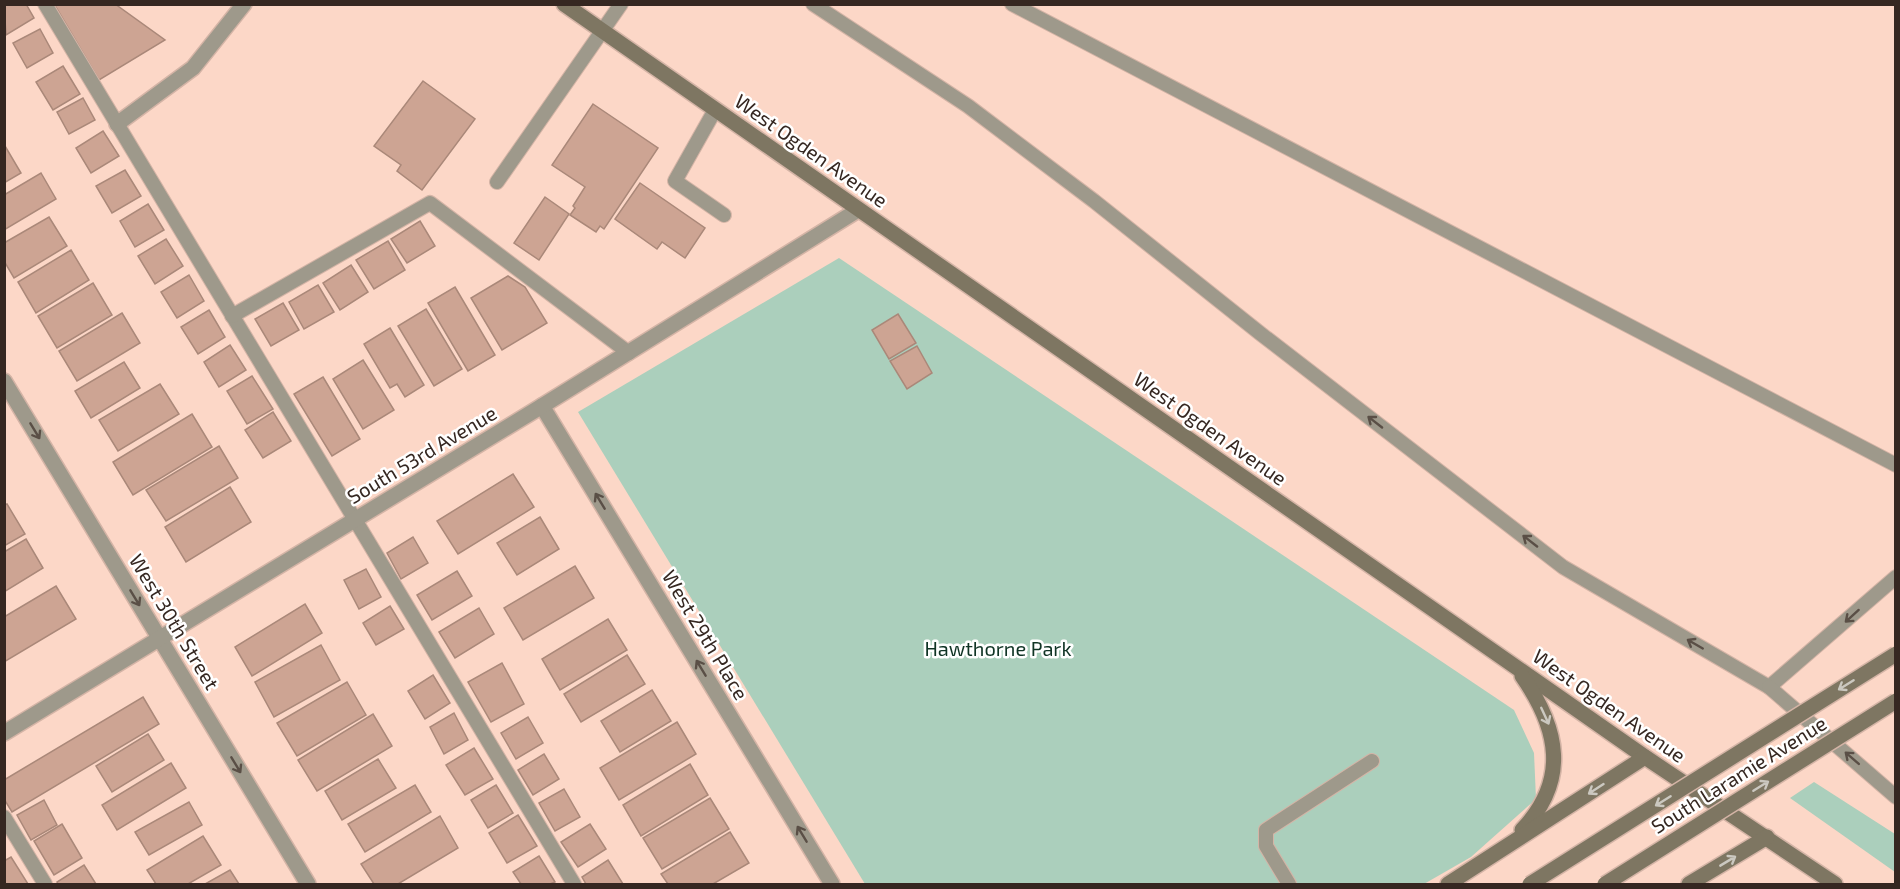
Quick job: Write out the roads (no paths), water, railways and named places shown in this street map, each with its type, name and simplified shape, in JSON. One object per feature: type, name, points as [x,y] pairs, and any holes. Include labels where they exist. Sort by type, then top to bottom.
[{"type":"main road","name":"West Ogden Avenue","points":[[564,4],[1645,757],[1767,837],[1834,885]]},
{"type":"main road","name":"South Laramie Avenue","points":[[1530,885],[1896,654]]},
{"type":"main road","points":[[1507,846],[1537,815],[1549,792],[1554,763],[1550,727],[1535,695],[1515,666]]},
{"type":"main road","name":"South Laramie Avenue","points":[[1605,885],[1896,701]]},
{"type":"main road","points":[[1448,885],[1645,757]]},
{"type":"main road","points":[[1689,885],[1767,837]]},
{"type":"street","points":[[117,124],[193,68],[244,4]]},
{"type":"street","name":"South 53rd Avenue","points":[[4,733],[542,406],[858,210]]},
{"type":"street","name":"West 30th Street","points":[[4,381],[308,885]]},
{"type":"street","name":"West 29th Place","points":[[542,406],[832,885]]},
{"type":"lane","points":[[45,4],[574,885]]},
{"type":"lane","points":[[497,182],[604,32],[621,4]]},
{"type":"lane","points":[[813,4],[968,106],[1094,201],[1261,334],[1563,567],[1769,687],[1896,797]]},
{"type":"lane","points":[[1012,4],[1896,465]]},
{"type":"lane","points":[[714,110],[675,181],[724,215]]},
{"type":"lane","points":[[232,316],[430,203],[629,352]]},
{"type":"lane","points":[[1769,687],[1896,577]]},
{"type":"lane","points":[[1289,885],[1266,846],[1266,830],[1372,761]]},
{"type":"lane","points":[[4,817],[45,885]]},
{"type":"park label","name":"Hawthorne Park","points":[[998,649]]}]
